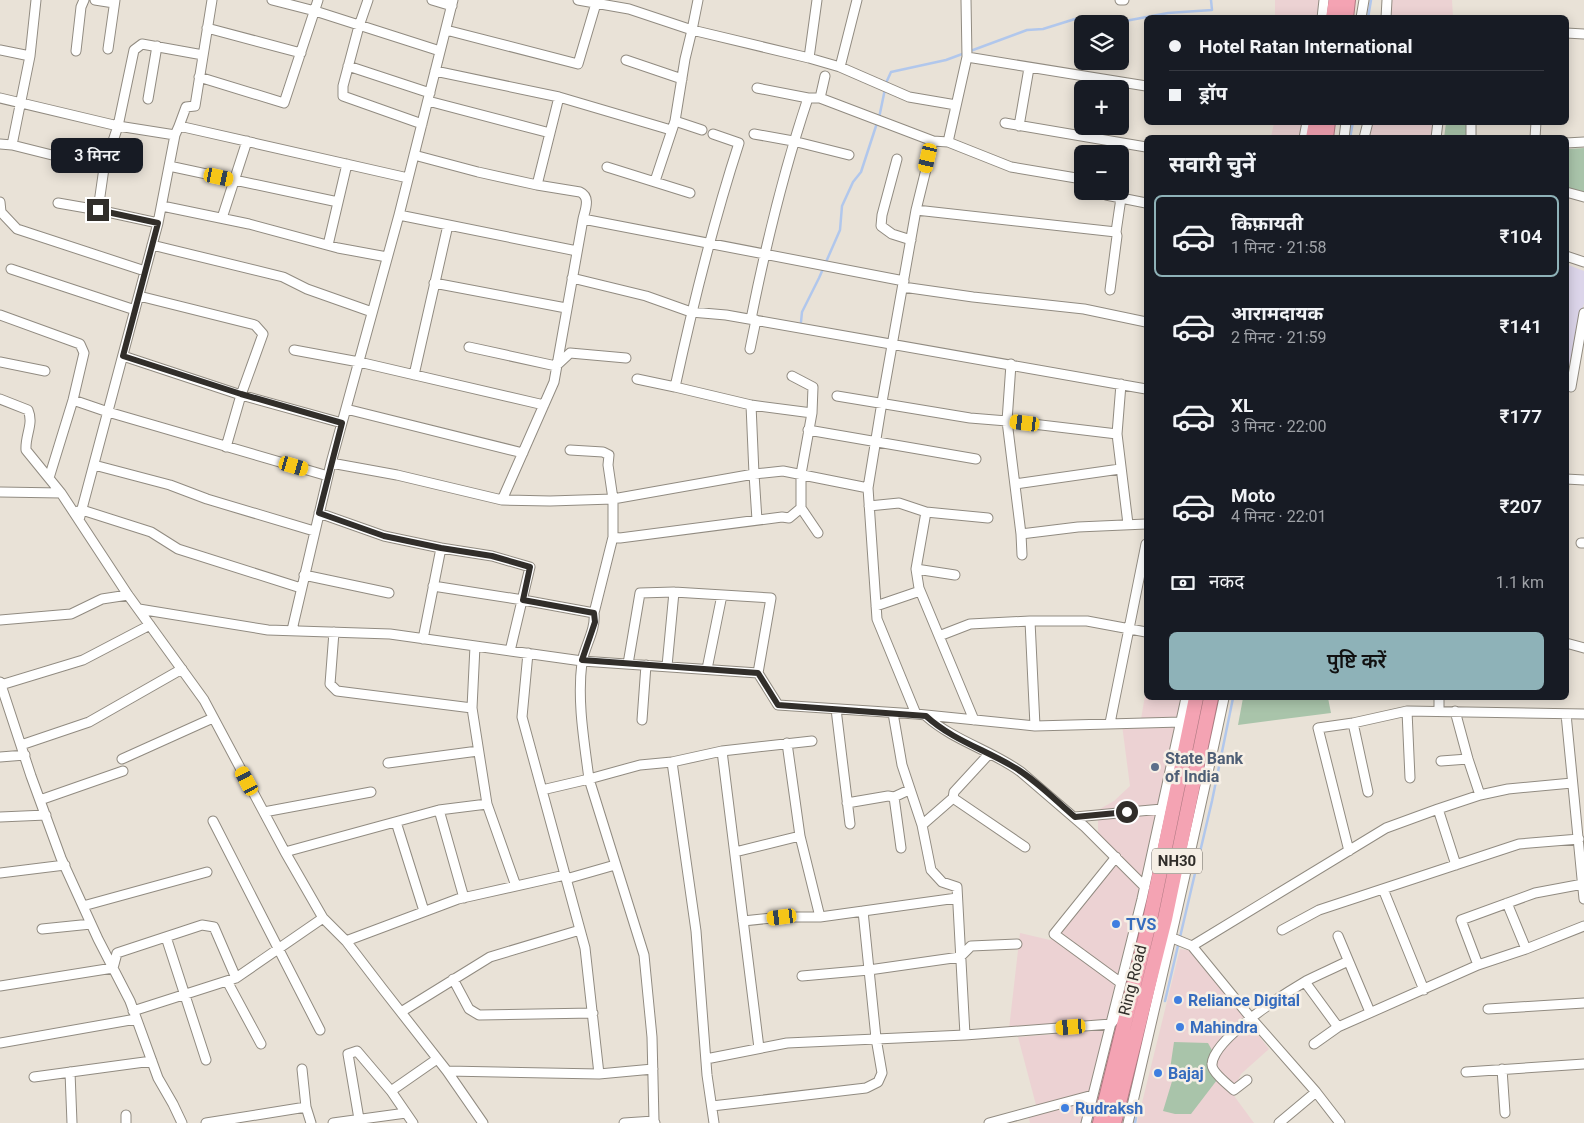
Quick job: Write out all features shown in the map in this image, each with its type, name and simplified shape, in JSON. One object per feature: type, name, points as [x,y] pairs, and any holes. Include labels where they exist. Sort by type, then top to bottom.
[{"type":"highway","points":[[1334,15],[1336,0]]},
{"type":"highway","points":[[1346,15],[1348,0]]},
{"type":"highway","name":"Ring Road","points":[[1100,1123],[1151,915],[1196,700]]},
{"type":"highway","name":"Ring Road","points":[[1114,1123],[1143,1029],[1211,700]]},
{"type":"street","points":[[12,145],[30,56],[36,0]]},
{"type":"street","points":[[76,51],[81,7],[84,0]]},
{"type":"street","points":[[94,0],[114,2],[108,49]]},
{"type":"street","points":[[79,520],[158,223],[175,135],[186,107],[195,106],[212,0]]},
{"type":"street","points":[[199,77],[284,103],[318,0]]},
{"type":"street","points":[[368,0],[348,66],[343,86],[343,96],[422,124]]},
{"type":"street","points":[[292,630],[331,463],[399,215],[453,3],[432,0]]},
{"type":"street","points":[[578,0],[629,9],[692,30],[809,58],[840,67],[909,97],[956,105]]},
{"type":"street","points":[[655,181],[673,126],[698,0]]},
{"type":"street","points":[[809,58],[817,0]]},
{"type":"street","points":[[840,67],[857,0]]},
{"type":"street","points":[[948,142],[967,57],[966,0]]},
{"type":"street","points":[[1322,15],[1324,0]]},
{"type":"street","points":[[1362,15],[1364,0]]},
{"type":"street","points":[[1386,15],[1387,0]]},
{"type":"street","points":[[277,1],[315,10],[440,51]]},
{"type":"street","points":[[446,30],[578,64],[597,2]]},
{"type":"street","points":[[207,28],[301,53]]},
{"type":"street","points":[[1569,33],[1584,34]]},
{"type":"street","points":[[98,210],[104,168],[118,126],[134,50],[142,44],[203,55]]},
{"type":"street","points":[[148,99],[157,46]]},
{"type":"street","points":[[0,50],[30,56]]},
{"type":"street","points":[[967,57],[1144,86]]},
{"type":"street","points":[[626,60],[682,79]]},
{"type":"street","points":[[348,66],[429,97],[550,134]]},
{"type":"street","points":[[1019,126],[1029,68]]},
{"type":"street","points":[[435,71],[559,97],[673,126],[702,130]]},
{"type":"street","points":[[820,98],[825,76]]},
{"type":"street","points":[[757,88],[808,98],[820,98],[933,141],[948,142],[1011,166],[1074,178]]},
{"type":"street","points":[[537,185],[559,97]]},
{"type":"street","points":[[0,98],[118,126],[175,135]]},
{"type":"street","points":[[750,349],[764,253],[793,141],[808,98]]},
{"type":"street","points":[[1004,123],[1144,147]]},
{"type":"street","points":[[179,126],[408,178]]},
{"type":"street","points":[[675,387],[691,312],[709,243],[739,143],[713,134]]},
{"type":"street","points":[[754,134],[793,141],[849,156]]},
{"type":"street","points":[[222,218],[247,141]]},
{"type":"street","points":[[916,714],[877,619],[868,488],[916,210],[933,141]]},
{"type":"street","points":[[1569,143],[1584,142]]},
{"type":"street","points":[[0,144],[12,145],[104,168]]},
{"type":"street","points":[[414,155],[478,172],[580,192],[585,194],[587,200],[554,382],[502,500]]},
{"type":"street","points":[[897,159],[882,214],[882,226],[892,234],[911,240]]},
{"type":"street","points":[[328,245],[347,164]]},
{"type":"street","points":[[169,166],[338,202]]},
{"type":"street","points":[[607,167],[655,181],[690,194]]},
{"type":"street","points":[[1569,193],[1584,197]]},
{"type":"street","points":[[1110,290],[1120,200]]},
{"type":"street","points":[[1129,200],[1144,203]]},
{"type":"street","points":[[0,202],[1,212],[17,229],[145,271]]},
{"type":"street","points":[[58,203],[158,223]]},
{"type":"street","points":[[162,206],[222,218],[328,245],[387,257]]},
{"type":"street","points":[[916,210],[1116,232]]},
{"type":"street","points":[[399,215],[577,251]]},
{"type":"street","points":[[583,219],[764,253],[903,284],[973,297],[1084,309],[1144,322]]},
{"type":"street","points":[[414,375],[448,225]]},
{"type":"street","points":[[152,245],[284,277],[307,289],[372,312]]},
{"type":"street","points":[[1569,257],[1584,262]]},
{"type":"street","points":[[11,269],[135,310]]},
{"type":"street","points":[[572,278],[646,296],[691,312],[726,314],[1144,389]]},
{"type":"street","points":[[434,283],[566,308]]},
{"type":"street","points":[[139,296],[256,326],[262,334],[241,394],[226,447]]},
{"type":"street","points":[[1569,386],[1571,387],[1581,341],[1584,314]]},
{"type":"street","points":[[0,315],[80,344],[84,353],[73,400],[49,478]]},
{"type":"street","points":[[469,347],[556,366]]},
{"type":"street","points":[[294,350],[359,362],[544,405]]},
{"type":"street","points":[[556,366],[570,353],[626,358]]},
{"type":"street","points":[[123,356],[241,394],[342,423]]},
{"type":"street","points":[[0,362],[45,371]]},
{"type":"street","points":[[1011,364],[1007,421],[1022,555]]},
{"type":"street","points":[[792,376],[813,387],[812,413],[801,474],[802,508],[818,533]]},
{"type":"street","points":[[637,379],[751,405],[812,413]]},
{"type":"street","points":[[1121,384],[1116,434],[1128,524]]},
{"type":"street","points":[[837,396],[970,418],[1116,434]]},
{"type":"street","points":[[0,399],[28,410],[32,418],[26,450],[61,493],[128,595],[204,700],[285,852],[324,918],[346,941],[447,1071],[483,1123]]},
{"type":"street","points":[[73,400],[108,412],[328,476]]},
{"type":"street","points":[[751,405],[757,520]]},
{"type":"street","points":[[346,409],[523,453]]},
{"type":"street","points":[[808,430],[976,459]]},
{"type":"street","points":[[570,450],[603,452],[609,455],[608,465],[613,499],[613,537],[594,613],[595,622],[582,660],[580,710],[589,778],[644,955],[652,1037],[654,1122],[624,1123]]},
{"type":"street","points":[[331,463],[397,475],[502,500],[550,502],[613,499],[754,474],[783,471],[868,488]]},
{"type":"street","points":[[94,464],[170,485],[207,499],[314,531]]},
{"type":"street","points":[[1015,484],[1120,469]]},
{"type":"street","points":[[1569,479],[1584,480]]},
{"type":"street","points":[[0,492],[61,493]]},
{"type":"street","points":[[869,506],[899,503],[926,512],[988,518]]},
{"type":"street","points":[[613,537],[620,538],[782,517],[790,518],[802,508]]},
{"type":"street","points":[[72,509],[81,512],[82,510],[151,532],[178,549],[302,588]]},
{"type":"street","points":[[926,512],[916,569],[920,591],[974,720]]},
{"type":"street","points":[[319,513],[384,536],[492,556],[530,567],[510,650]]},
{"type":"street","points":[[1021,534],[1078,527],[1144,524]]},
{"type":"street","points":[[423,639],[441,548]]},
{"type":"street","points":[[1110,724],[1144,554]]},
{"type":"street","points":[[916,569],[955,575]]},
{"type":"street","points":[[304,575],[389,593]]},
{"type":"street","points":[[433,586],[594,613]]},
{"type":"street","points":[[876,606],[920,591]]},
{"type":"street","points":[[667,666],[674,592]]},
{"type":"street","points":[[628,664],[640,593],[674,592],[771,598],[758,673],[778,705],[894,712],[1035,726],[1181,722]]},
{"type":"street","points":[[0,620],[71,614],[102,599],[128,595]]},
{"type":"street","points":[[707,669],[722,595]]},
{"type":"street","points":[[139,609],[268,630],[390,634],[582,660],[758,673]]},
{"type":"street","points":[[1030,621],[1035,726]]},
{"type":"street","points":[[939,636],[970,624],[1030,621],[1087,621],[1144,632]]},
{"type":"street","points":[[150,625],[83,660],[0,684],[2,696],[65,865],[135,1015],[158,1078],[182,1123]]},
{"type":"street","points":[[334,632],[330,684],[337,691],[472,708]]},
{"type":"street","points":[[1569,644],[1584,648]]},
{"type":"street","points":[[475,646],[472,708],[487,804],[516,886]]},
{"type":"street","points":[[528,653],[522,717],[585,948],[599,1074]]},
{"type":"street","points":[[642,720],[646,665]]},
{"type":"street","points":[[21,746],[89,722],[182,670]]},
{"type":"street","points":[[1086,1123],[1145,887],[1186,700]]},
{"type":"street","points":[[1128,1123],[1143,1029],[1181,941],[1203,795],[1224,700]]},
{"type":"street","points":[[1439,700],[1439,711]]},
{"type":"street","points":[[836,709],[850,824]]},
{"type":"street","points":[[1349,850],[1318,728],[1353,723],[1407,711],[1584,714]]},
{"type":"street","points":[[1407,711],[1410,778]]},
{"type":"street","points":[[1455,711],[1480,795]]},
{"type":"street","points":[[894,712],[902,765],[922,825],[931,870],[942,882],[957,887],[965,1035]]},
{"type":"street","points":[[1566,714],[1584,899]]},
{"type":"street","points":[[926,716],[938,727],[1021,772],[1075,817],[1145,887]]},
{"type":"street","points":[[122,759],[213,718]]},
{"type":"street","points":[[1353,723],[1368,792]]},
{"type":"street","points":[[542,790],[640,765],[672,762],[722,752],[812,741]]},
{"type":"street","points":[[787,743],[800,836],[820,918]]},
{"type":"street","points":[[388,763],[478,751]]},
{"type":"street","points":[[722,752],[759,1048]]},
{"type":"street","points":[[922,825],[953,798],[954,792],[989,754]]},
{"type":"street","points":[[0,756],[25,755]]},
{"type":"street","points":[[1441,762],[1468,759]]},
{"type":"street","points":[[672,762],[696,931],[706,1059],[714,1123]]},
{"type":"street","points":[[40,800],[123,771]]},
{"type":"street","points":[[1181,941],[1349,850],[1378,832],[1480,795],[1508,789],[1572,783]]},
{"type":"street","points":[[847,803],[894,796],[909,790]]},
{"type":"street","points":[[264,812],[371,792]]},
{"type":"street","points":[[894,796],[901,848]]},
{"type":"street","points":[[953,798],[1026,847]]},
{"type":"street","points":[[285,852],[439,810],[487,804]]},
{"type":"street","points":[[1075,817],[1162,809]]},
{"type":"street","points":[[1438,809],[1456,865]]},
{"type":"street","points":[[439,810],[464,898]]},
{"type":"street","points":[[0,817],[46,815]]},
{"type":"street","points":[[213,822],[320,1030]]},
{"type":"street","points":[[396,822],[424,911]]},
{"type":"street","points":[[735,852],[800,836]]},
{"type":"street","points":[[1282,930],[1319,910],[1519,844],[1579,839]]},
{"type":"street","points":[[1116,857],[1054,934],[1121,983]]},
{"type":"street","points":[[0,873],[65,865]]},
{"type":"street","points":[[346,941],[464,898],[615,865]]},
{"type":"street","points":[[83,906],[207,872]]},
{"type":"street","points":[[1478,965],[1461,920],[1535,893],[1583,884]]},
{"type":"street","points":[[1383,889],[1424,990]]},
{"type":"street","points":[[743,922],[782,917],[820,918],[957,898]]},
{"type":"street","points":[[1507,904],[1526,949]]},
{"type":"street","points":[[712,1106],[866,1088],[878,1082],[882,1073],[876,1038],[863,912]]},
{"type":"street","points":[[0,1043],[135,1015],[184,994],[232,979],[324,918]]},
{"type":"street","points":[[42,929],[91,924]]},
{"type":"street","points":[[113,968],[117,953],[202,925],[214,927],[232,979],[261,1044]]},
{"type":"street","points":[[1314,1044],[1338,1026],[1370,1012],[1478,965],[1526,949],[1584,926]]},
{"type":"street","points":[[401,1012],[490,957],[580,930]]},
{"type":"street","points":[[1338,936],[1370,1012]]},
{"type":"street","points":[[166,937],[206,1060]]},
{"type":"street","points":[[1181,941],[1316,1092],[1340,1123]]},
{"type":"street","points":[[802,976],[869,970],[960,957],[971,946],[1017,944]]},
{"type":"street","points":[[1247,1080],[1234,1090],[1213,1070],[1211,1066],[1223,1042],[1250,1018],[1305,982],[1348,961]]},
{"type":"street","points":[[0,986],[113,968]]},
{"type":"street","points":[[453,980],[469,1009],[479,1015],[593,1013]]},
{"type":"street","points":[[1305,982],[1338,1026]]},
{"type":"street","points":[[706,1059],[787,1043],[965,1035],[1111,1024],[1130,999]]},
{"type":"street","points":[[1488,1009],[1584,1003]]},
{"type":"street","points":[[359,1119],[348,1054],[357,1051],[392,1091],[413,1123]]},
{"type":"street","points":[[392,1091],[437,1059]]},
{"type":"street","points":[[34,1077],[152,1062]]},
{"type":"street","points":[[1466,1072],[1584,1064]]},
{"type":"street","points":[[302,1069],[306,1107],[311,1123]]},
{"type":"street","points":[[1502,1069],[1505,1113]]},
{"type":"street","points":[[447,1071],[599,1074],[653,1070]]},
{"type":"street","points":[[70,1072],[72,1123]]},
{"type":"street","points":[[1279,1123],[1316,1092]]},
{"type":"street","points":[[989,1123],[1093,1096]]},
{"type":"street","points":[[206,1123],[306,1107]]},
{"type":"street","points":[[333,1123],[406,1113]]},
{"type":"shaded area","points":[[1275,0],[1321,0],[1319,15],[1275,15]]},
{"type":"shaded area","points":[[1389,0],[1452,0],[1453,15],[1388,15]]},
{"type":"shaded area","points":[[1274,125],[1302,125],[1299,135],[1271,135]]},
{"type":"shaded area","points":[[1369,125],[1435,125],[1433,135],[1367,135]]},
{"type":"shaded area","points":[[1569,265],[1584,271],[1584,303],[1569,378]]},
{"type":"shaded area","points":[[1144,700],[1182,700],[1177,719],[1141,719]]},
{"type":"shaded area","points":[[1122,725],[1177,726],[1127,947],[1106,1023],[1009,1029],[1020,933],[1050,940],[1059,932],[1117,863],[1098,833],[1098,810],[1114,801],[1130,786]]},
{"type":"shaded area","points":[[1180,949],[1193,951],[1269,1049],[1241,1074],[1232,1093],[1254,1123],[1137,1123]]},
{"type":"shaded area","points":[[1107,1030],[1083,1123],[1030,1123],[1028,1115],[1036,1105],[1018,1037]]},
{"type":"green space","points":[[1446,125],[1468,125],[1467,135],[1444,135]]},
{"type":"green space","points":[[1584,148],[1584,195],[1569,191],[1569,149]]},
{"type":"green space","points":[[1243,700],[1328,700],[1331,713],[1238,725]]},
{"type":"green space","points":[[1174,1042],[1208,1043],[1213,1052],[1207,1064],[1210,1072],[1217,1080],[1191,1114],[1175,1114],[1163,1111],[1173,1078],[1169,1076]]},
{"type":"waterway","points":[[1157,15],[1212,10],[1211,0]]},
{"type":"waterway","points":[[1368,15],[1371,0]]},
{"type":"waterway","points":[[1129,20],[1144,17]]},
{"type":"waterway","points":[[886,83],[891,72],[946,60],[1027,30],[1043,29],[1074,19]]},
{"type":"waterway","points":[[879,118],[885,89]]},
{"type":"waterway","points":[[801,322],[802,312],[840,230],[842,206],[853,182],[861,172],[877,123]]},
{"type":"waterway","points":[[1351,135],[1352,125]]},
{"type":"waterway","points":[[1165,1001],[1212,801],[1233,700]]},
{"type":"waterway","points":[[1135,1123],[1136,1118]]},
{"type":"place","name":"State Bank of India","points":[[1155,767]]},
{"type":"place","name":"TVS","points":[[1116,924]]},
{"type":"place","name":"Reliance Digital","points":[[1178,1000]]},
{"type":"place","name":"Mahindra","points":[[1180,1027]]},
{"type":"place","name":"Bajaj","points":[[1158,1073]]},
{"type":"place","name":"Rudraksh","points":[[1065,1108]]},
{"type":"route","points":[[98,210],[158,223],[123,356],[241,394],[342,423],[319,513],[384,536],[492,556],[530,567],[523,600],[594,613],[595,622],[582,660],[758,673],[778,705],[926,716],[938,727],[967,744],[1013,766],[1075,817],[1127,812]]}]
